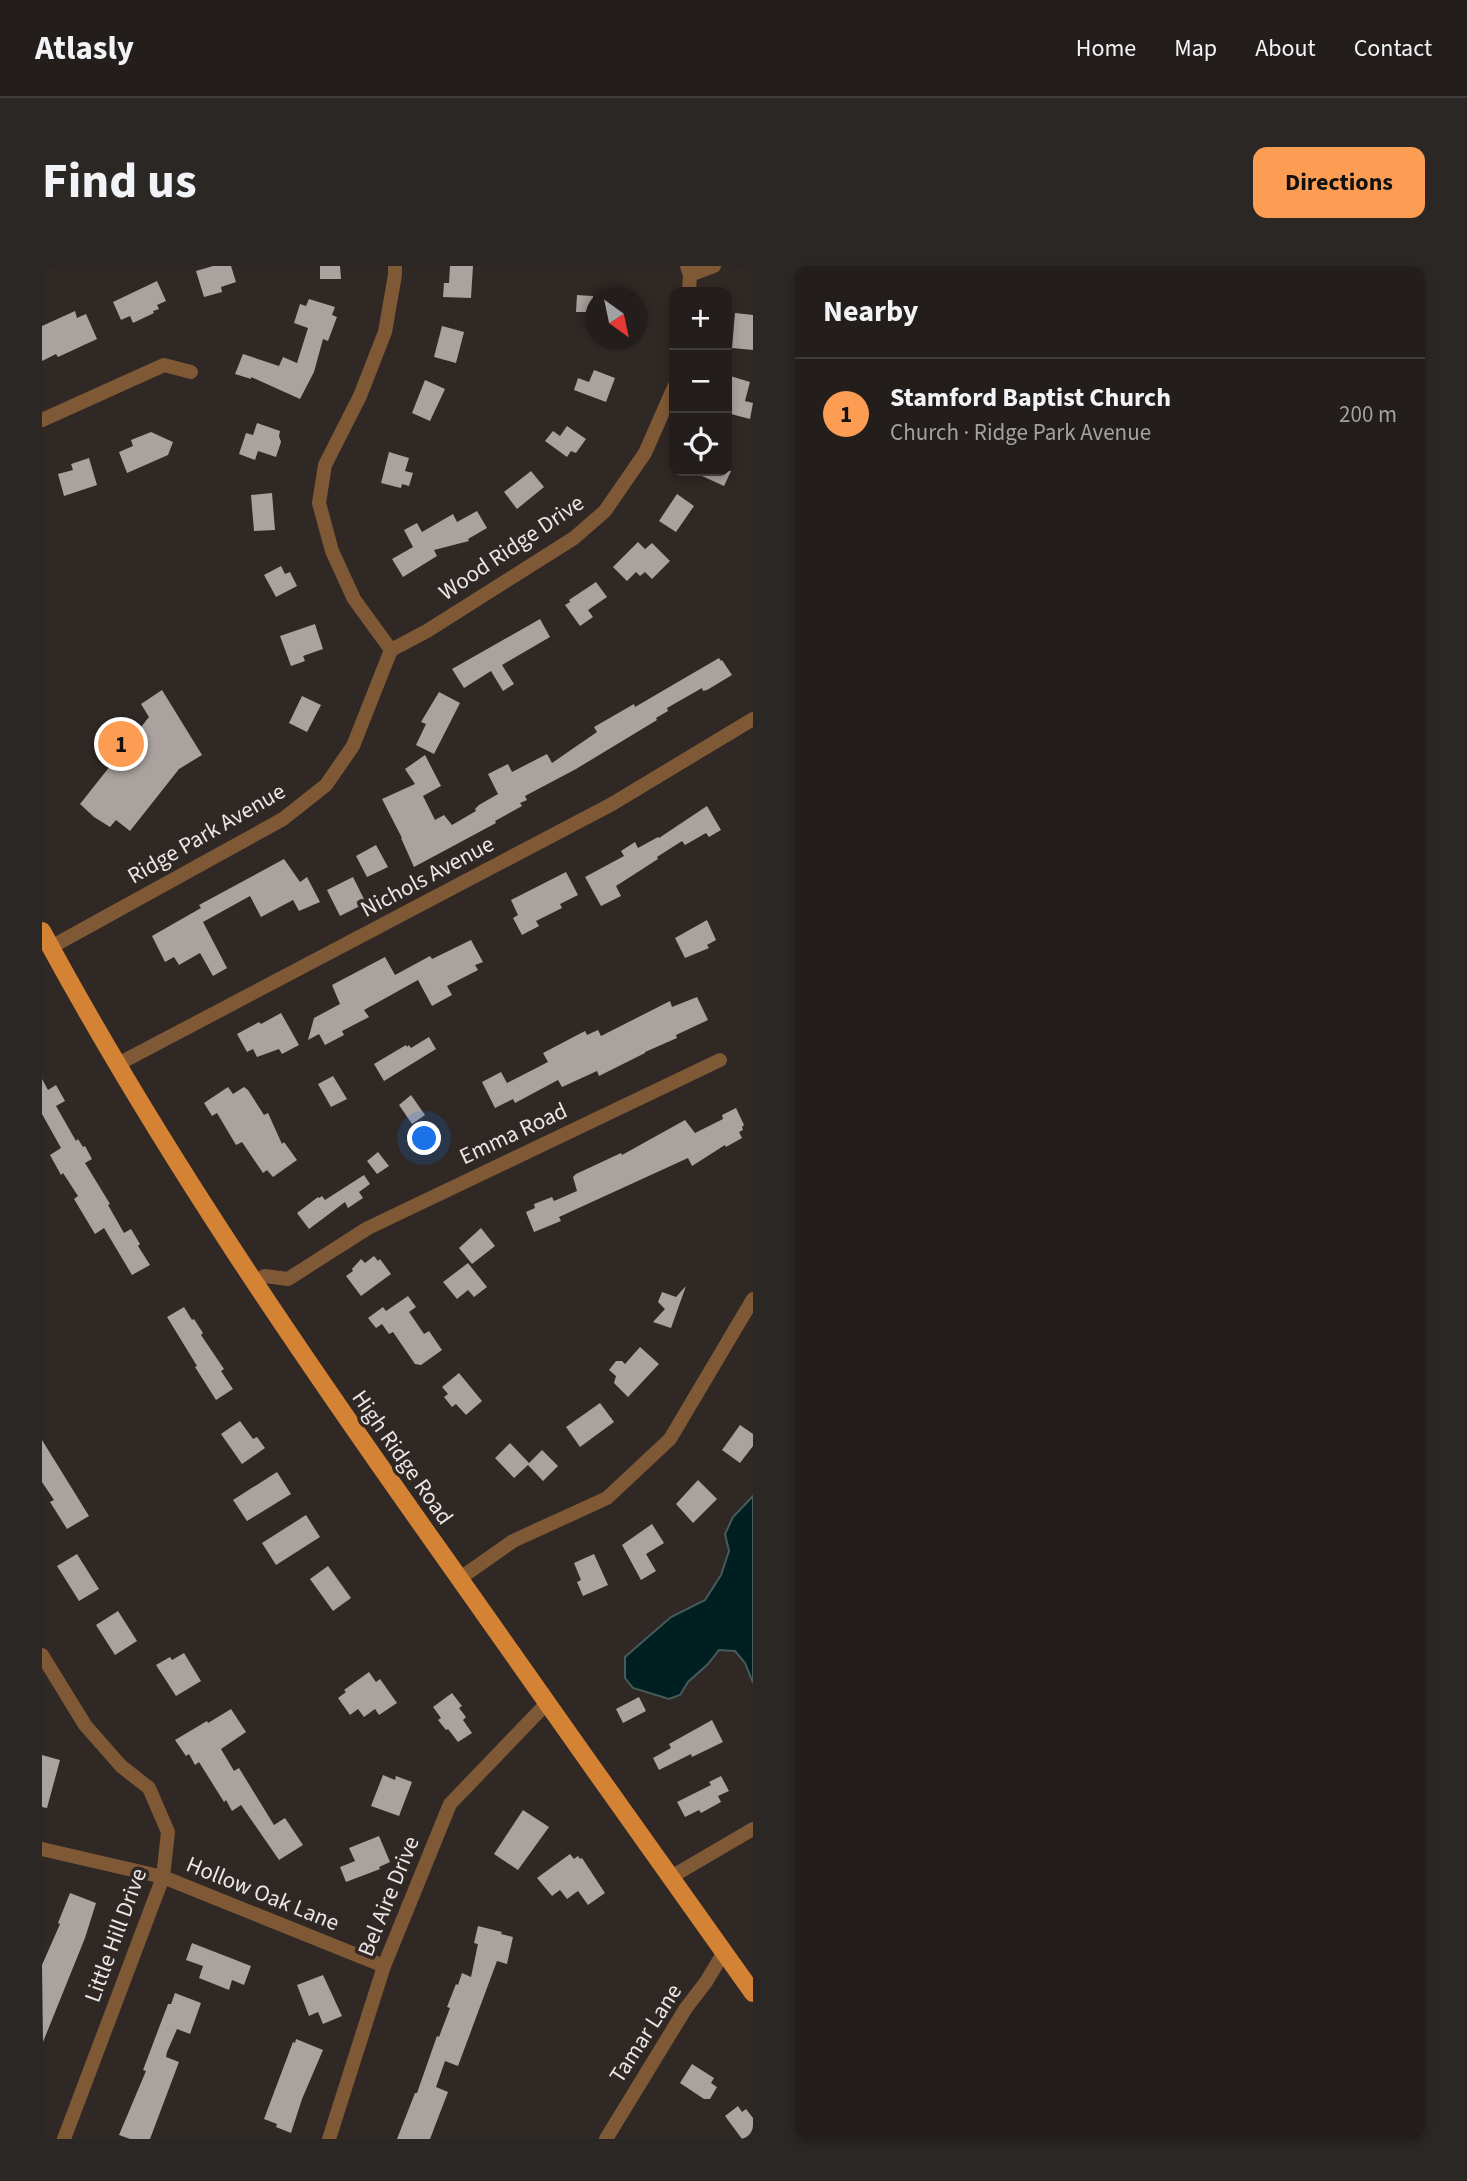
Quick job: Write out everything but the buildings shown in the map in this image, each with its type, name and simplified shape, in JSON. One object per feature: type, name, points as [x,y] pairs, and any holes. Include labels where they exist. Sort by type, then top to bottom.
[{"type":"main road","name":"High Ridge Road","points":[[46,939],[201,1202],[310,1368],[753,1993]]},
{"type":"street","points":[[391,650],[355,598],[331,551],[319,503],[325,465],[360,396],[385,332],[395,266]]},
{"type":"street","points":[[689,271],[715,266]]},
{"type":"street","points":[[42,420],[163,365],[191,372]]},
{"type":"street","name":"Wood Ridge Drive","points":[[391,650],[427,631],[573,538],[605,511],[645,453],[669,398]]},
{"type":"street","name":"Ridge Park Avenue","points":[[46,939],[284,819],[326,785],[353,746],[391,650]]},
{"type":"street","name":"Nichols Avenue","points":[[118,1064],[612,804],[753,719]]},
{"type":"street","name":"Emma Road","points":[[254,1282],[265,1276],[288,1279],[368,1228],[720,1060]]},
{"type":"street","points":[[459,1578],[513,1541],[607,1498],[670,1439],[753,1299]]},
{"type":"street","name":"Little Hill Drive","points":[[42,1656],[85,1725],[121,1766],[149,1788],[169,1832],[163,1877],[64,2139]]},
{"type":"street","name":"Bel Aire Drive","points":[[328,2139],[384,1966],[450,1804],[547,1703]]},
{"type":"street","points":[[671,1877],[753,1829]]},
{"type":"street","name":"Hollow Oak Lane","points":[[42,1849],[163,1877],[384,1966]]},
{"type":"street","name":"Tamar Lane","points":[[606,2139],[685,2008],[706,1982],[724,1952]]},
{"type":"water","points":[[753,1496],[753,1683],[745,1663],[735,1651],[719,1650],[688,1682],[680,1695],[669,1699],[633,1688],[625,1678],[625,1657],[671,1617],[705,1600],[721,1575],[729,1551],[725,1534],[733,1517]]},
{"type":"place","name":"Stamford Baptist Church","points":[[121,744]]}]
